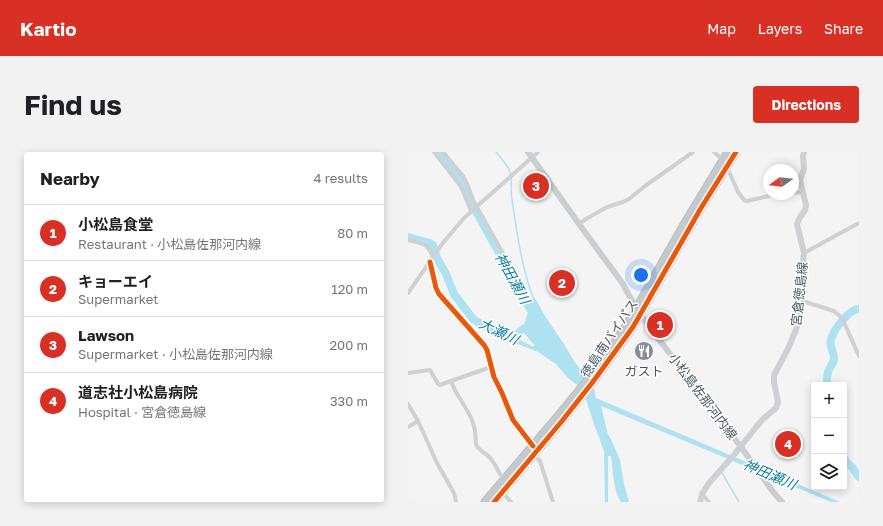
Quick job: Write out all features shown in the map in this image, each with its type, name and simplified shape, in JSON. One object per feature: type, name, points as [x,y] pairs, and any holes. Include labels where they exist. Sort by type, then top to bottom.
[{"type":"highway","name":"徳島南バイパス","points":[[725,164],[728,152]]},
{"type":"highway","name":"徳島南バイパス","points":[[485,502],[534,455],[561,418],[633,328],[639,310],[686,222],[725,164],[736,152]]},
{"type":"highway","name":"徳島南バイパス","points":[[494,502],[502,492],[506,482],[533,446],[561,418]]},
{"type":"main road","name":"宮倉徳島線","points":[[700,502],[702,494],[709,483],[741,447],[760,422],[776,408],[778,402],[774,375],[788,349],[797,327],[804,253],[797,224],[798,219],[805,210],[806,205],[800,180],[804,169],[804,152]]},
{"type":"main road","name":"小松島佐那河内線","points":[[530,155],[623,284],[645,321],[782,502]]},
{"type":"street","points":[[434,152],[459,184],[522,287]]},
{"type":"street","points":[[443,152],[463,176],[467,184],[474,209]]},
{"type":"street","points":[[408,293],[455,228],[474,209],[511,177],[530,155],[538,152]]},
{"type":"street","points":[[579,224],[607,207],[629,199],[693,152]]},
{"type":"street","points":[[714,152],[725,164],[738,192],[744,200],[748,201],[763,197]]},
{"type":"street","points":[[799,192],[803,192]]},
{"type":"street","points":[[804,253],[859,223]]},
{"type":"street","points":[[408,240],[428,247],[435,255]]},
{"type":"street","points":[[430,262],[436,288],[439,294],[484,345],[487,350],[490,367],[513,420],[533,446]]},
{"type":"street","points":[[799,300],[834,311],[843,319],[859,356]]},
{"type":"street","points":[[408,373],[430,370],[440,385],[490,367]]},
{"type":"street","points":[[451,381],[470,415],[476,432],[477,446],[491,459],[506,482]]},
{"type":"street","points":[[408,404],[418,421],[437,463],[454,493],[456,502]]},
{"type":"street","points":[[408,427],[418,421]]},
{"type":"street","points":[[534,455],[540,461],[553,502]]},
{"type":"street","points":[[502,492],[511,502]]},
{"type":"street","points":[[702,494],[709,502]]},
{"type":"water","points":[[535,298],[574,361],[594,389],[596,398],[840,502],[831,502],[601,406],[608,435],[620,460],[629,502],[621,502],[618,497],[611,456],[608,456],[608,502],[605,502],[604,451],[586,399],[577,385],[568,378],[556,364],[538,352],[502,339],[504,335],[511,334],[524,323],[528,313],[524,306],[530,303],[530,300]],"holes":[[[524,333],[535,346],[531,346],[518,338]]]},
{"type":"waterway","name":"神田瀬川","points":[[440,152],[457,173],[466,188],[473,206],[532,312]]},
{"type":"waterway","points":[[496,152],[506,164],[510,172],[511,197],[520,251],[534,300]]},
{"type":"waterway","name":"大瀬川","points":[[408,237],[433,245],[437,258],[446,274],[454,294],[473,319],[514,340]]},
{"type":"waterway","points":[[827,382],[828,372],[834,360],[831,345],[832,336],[846,316],[859,309]]},
{"type":"waterway","points":[[847,463],[859,477]]},
{"type":"waterway","points":[[722,473],[739,502]]},
{"type":"cycle path","points":[[494,502],[562,421],[633,327],[701,208],[736,152]]},
{"type":"cycle path","points":[[430,262],[436,288],[439,294],[484,345],[487,350],[494,377],[513,420],[533,446]]},
{"type":"place","name":"Lawson","points":[[536,186]]},
{"type":"place","name":"キョーエイ","points":[[562,283]]},
{"type":"place","name":"小松島食堂","points":[[660,325]]},
{"type":"place","name":"ガスト","points":[[644,351]]},
{"type":"place","name":"道志社小松島病院","points":[[788,444]]}]
